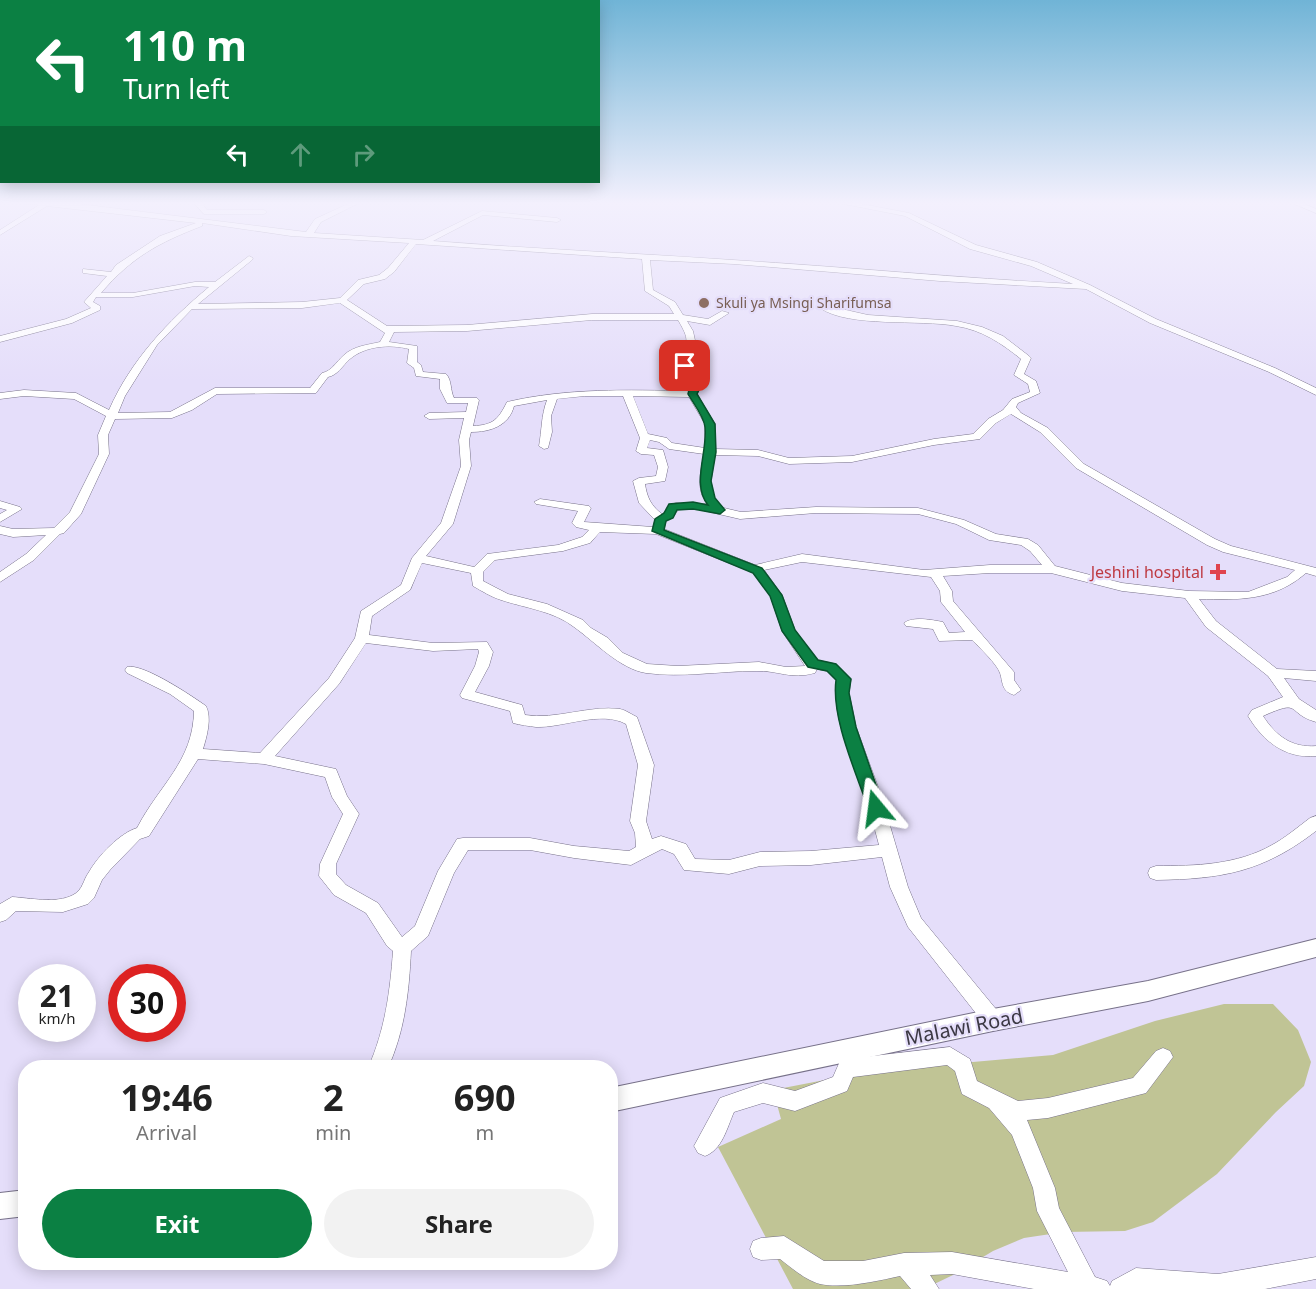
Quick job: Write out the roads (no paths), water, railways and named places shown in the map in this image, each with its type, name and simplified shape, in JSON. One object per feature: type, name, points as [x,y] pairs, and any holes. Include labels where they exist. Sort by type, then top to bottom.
[{"type":"main road","name":"Malawi Road","points":[[618,1098],[993,1020],[1148,991],[1316,948]]},
{"type":"main road","points":[[0,1206],[18,1204]]},
{"type":"street","points":[[0,339],[69,321],[97,308],[88,302],[108,282],[111,274],[128,262]]},
{"type":"street","points":[[0,578],[30,557],[60,531],[75,514],[104,454],[103,435],[120,396],[154,343],[190,307],[244,262]]},
{"type":"street","points":[[190,307],[302,305],[342,300],[361,282],[382,277],[398,262]]},
{"type":"street","points":[[646,262],[650,293],[672,304],[691,337],[692,345],[685,366],[694,390],[692,394],[710,424],[710,452],[705,481],[709,499],[720,510]]},
{"type":"street","points":[[736,262],[940,279],[1087,287]]},
{"type":"street","points":[[1027,262],[1087,287],[1152,321],[1272,370],[1313,390]]},
{"type":"street","points":[[86,272],[111,274]]},
{"type":"street","points":[[93,295],[133,296],[195,284],[219,285]]},
{"type":"street","points":[[342,300],[390,332],[383,345]]},
{"type":"street","points":[[644,436],[663,440],[669,446],[693,447],[710,452],[758,453],[789,461],[852,459],[934,442],[976,437],[992,421],[1011,408],[1015,401],[1035,393],[1033,383],[1018,375],[1026,358],[1000,338],[963,324],[938,319],[867,317],[838,314],[824,308]]},
{"type":"street","points":[[386,329],[467,328],[592,317],[680,317],[710,322],[725,313]]},
{"type":"street","points":[[0,396],[24,393],[76,396],[113,416],[172,415],[189,408],[215,391],[313,391],[326,375],[331,374],[347,357],[359,349],[383,345],[404,345],[414,348],[412,363],[418,367],[419,375],[445,378],[445,389],[450,400],[474,400],[464,440],[466,466],[447,524],[418,558],[406,587],[366,614],[362,638],[333,681],[264,759]]},
{"type":"street","points":[[467,429],[483,430],[494,425],[509,412],[510,404],[553,396],[608,392],[692,394]]},
{"type":"street","points":[[627,393],[644,436],[641,451],[659,452],[663,475],[661,479],[639,481],[640,495],[646,508],[659,525],[758,570],[776,595],[789,631],[813,664],[831,667],[843,679],[842,693],[849,727],[890,850],[899,887],[914,922],[993,1020]]},
{"type":"street","points":[[544,446],[547,432],[546,416],[553,396]]},
{"type":"street","points":[[1011,408],[1017,415],[1044,430],[1080,466],[1211,542],[1227,549],[1310,571]]},
{"type":"street","points":[[429,416],[470,415]]},
{"type":"street","points":[[540,502],[585,508],[578,523],[597,528],[659,525],[676,506],[696,506],[740,516],[816,510],[918,511],[960,522],[993,537],[1024,542],[1034,548],[1052,569]]},
{"type":"street","points":[[0,504],[16,509],[0,519]]},
{"type":"street","points":[[597,528],[586,540],[558,548],[490,557],[477,571],[477,583],[503,597],[542,607],[578,623],[586,631],[603,641],[618,656],[645,668],[678,671],[759,666],[786,672],[810,670],[813,664]]},
{"type":"street","points":[[0,530],[13,533],[60,531]]},
{"type":"street","points":[[418,558],[477,571]]},
{"type":"street","points":[[752,569],[802,558],[924,574],[990,569],[1052,569],[1122,586],[1189,595],[1248,596],[1310,571]]},
{"type":"street","points":[[935,574],[946,591],[947,602],[1007,672],[1006,681],[1014,690]]},
{"type":"street","points":[[1189,595],[1211,624],[1273,674],[1294,702],[1316,717]]},
{"type":"street","points":[[911,623],[938,625],[944,638],[976,635]]},
{"type":"street","points":[[362,638],[433,647],[482,645],[486,652],[468,695],[517,708],[518,719],[538,722],[566,717],[619,714],[632,722],[646,765],[638,821],[643,833],[645,850]]},
{"type":"street","points":[[0,915],[12,904],[42,906],[69,904],[80,900],[88,893],[95,876],[134,835],[143,832],[153,811],[186,767],[199,738],[201,709],[175,691],[132,670]]},
{"type":"street","points":[[1273,674],[1316,676]]},
{"type":"street","points":[[1294,702],[1282,702],[1257,712],[1255,716],[1287,750],[1304,753],[1316,752]]},
{"type":"street","points":[[192,753],[264,759],[331,773],[340,797],[351,814],[328,864],[328,876],[340,890],[372,908],[393,941],[402,948]]},
{"type":"street","points":[[1156,873],[1217,870],[1272,854],[1316,822]]},
{"type":"street","points":[[382,1060],[398,1007],[402,948],[422,931],[446,872],[463,844],[530,844],[574,852],[631,858],[661,842],[680,849],[690,865],[729,867],[760,859],[811,858],[890,850]]},
{"type":"street","points":[[705,1146],[710,1141],[726,1105],[763,1093],[795,1101],[840,1084],[847,1068],[950,1056],[963,1066],[969,1087],[1017,1111],[1048,1108],[1138,1086],[1163,1057]]},
{"type":"street","points":[[996,1101],[1020,1128],[1034,1158],[1044,1188],[1047,1211],[1094,1288]]},
{"type":"street","points":[[760,1250],[784,1247],[805,1264],[822,1273],[863,1273],[904,1264],[952,1263],[984,1271],[1094,1288]]},
{"type":"street","points":[[904,1264],[927,1289]]},
{"type":"street","points":[[1120,1289],[1136,1280],[1218,1286],[1316,1268]]},
{"type":"place","name":"Skuli ya Msingi Sharifumsa","points":[[704,303]]},
{"type":"place","name":"Jeshini hospital","points":[[1218,572]]}]
